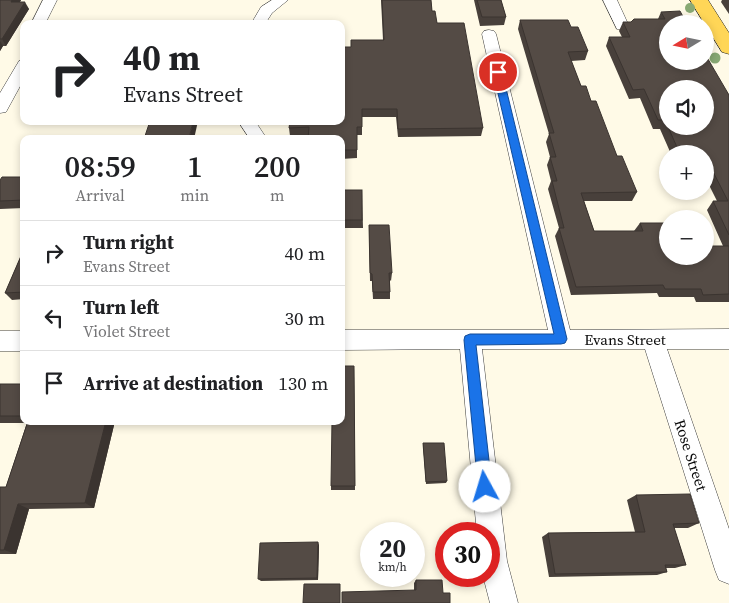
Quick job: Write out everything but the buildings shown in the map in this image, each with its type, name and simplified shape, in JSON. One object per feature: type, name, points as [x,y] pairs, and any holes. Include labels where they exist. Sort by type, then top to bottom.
[{"type":"main road","points":[[699,0],[729,48]]},
{"type":"street","points":[[40,20],[50,0]]},
{"type":"street","points":[[54,20],[64,0]]},
{"type":"street","points":[[260,20],[266,10],[281,0]]},
{"type":"street","points":[[610,0],[622,26]]},
{"type":"street","points":[[488,34],[561,339]]},
{"type":"street","points":[[0,108],[20,71]]},
{"type":"street","name":"Rose Street","points":[[653,339],[729,570]]},
{"type":"street","name":"Evans Street","points":[[345,340],[729,339]]},
{"type":"street","points":[[470,340],[493,561],[504,603]]},
{"type":"street","points":[[0,341],[20,341]]},
{"type":"route","points":[[485,487],[470,340],[561,339],[498,72]]}]
